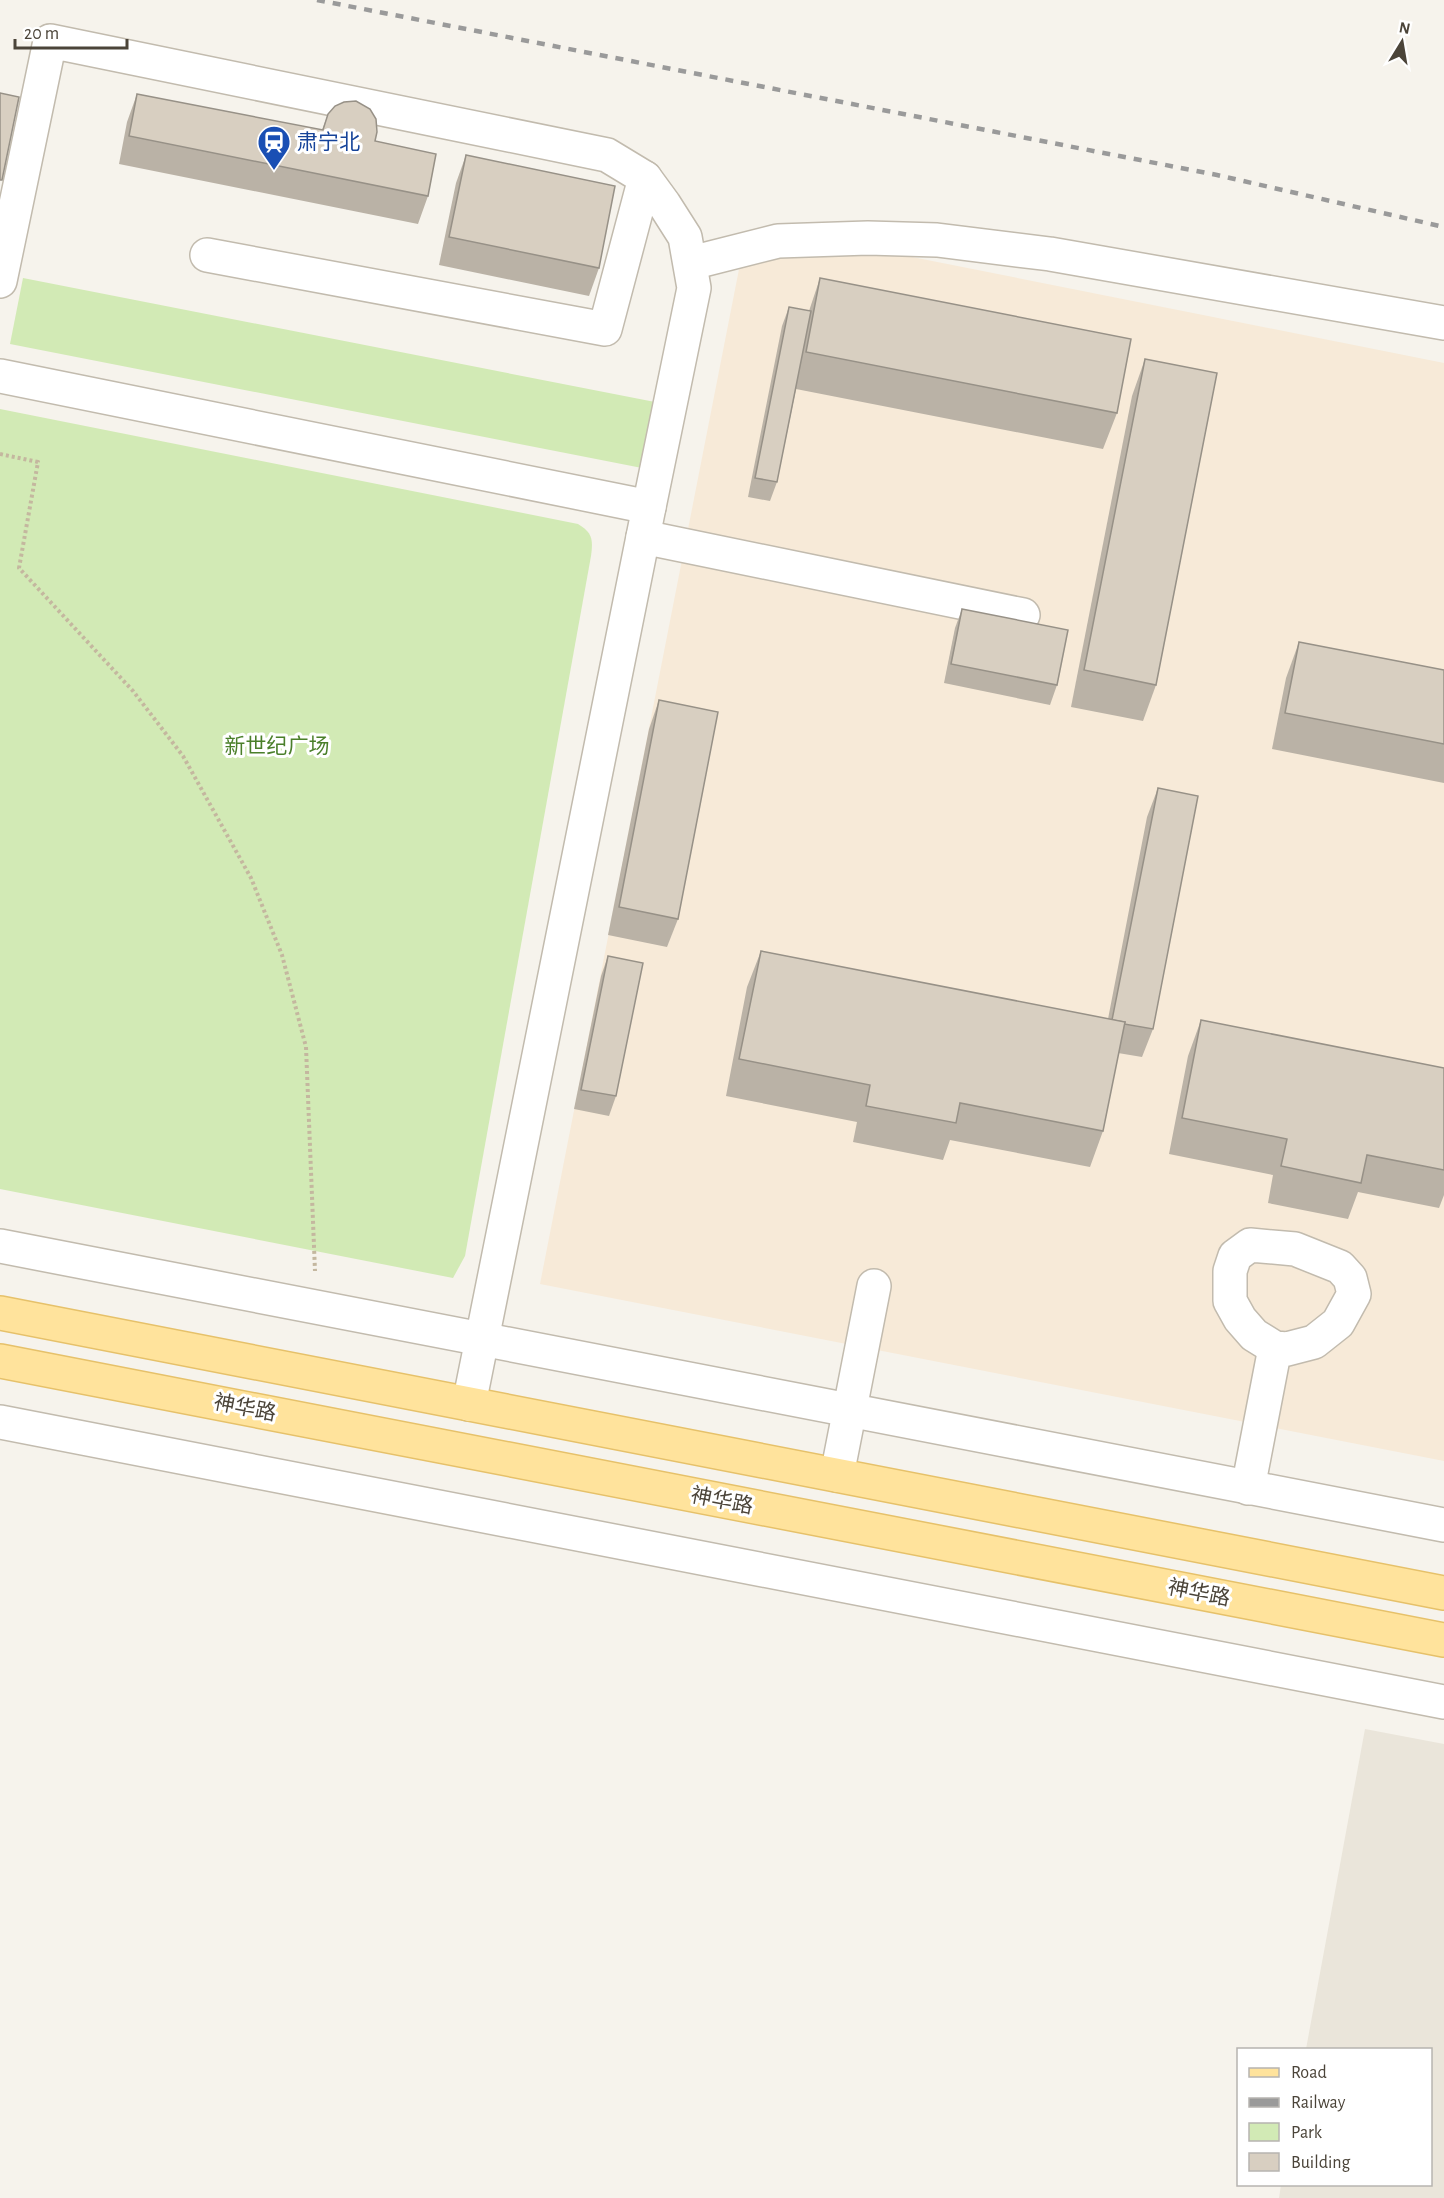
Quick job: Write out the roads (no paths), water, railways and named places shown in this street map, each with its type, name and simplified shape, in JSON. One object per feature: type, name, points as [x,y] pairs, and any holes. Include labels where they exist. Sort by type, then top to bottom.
[{"type":"main road","points":[[0,1313],[1444,1593]]},
{"type":"main road","name":"神华路","points":[[0,1361],[1444,1640]]},
{"type":"street","points":[[0,281],[50,41],[607,156],[645,178],[685,237],[694,288],[469,1404]]},
{"type":"street","points":[[207,255],[605,329],[645,178]]},
{"type":"street","points":[[691,263],[778,241],[868,238],[937,240],[1050,254],[1444,323]]},
{"type":"street","points":[[0,376],[646,522],[1023,615]]},
{"type":"street","points":[[0,1246],[1444,1525]]},
{"type":"street","points":[[837,1475],[874,1286]]},
{"type":"street","points":[[1248,1488],[1275,1348]]},
{"type":"street","points":[[0,1422],[1444,1702]]},
{"type":"railway","points":[[317,0],[1217,175],[1444,227]]},
{"type":"place","name":"肃宁北","points":[[274,171]]},
{"type":"park label","name":"新世纪广场","points":[[277,746]]}]
